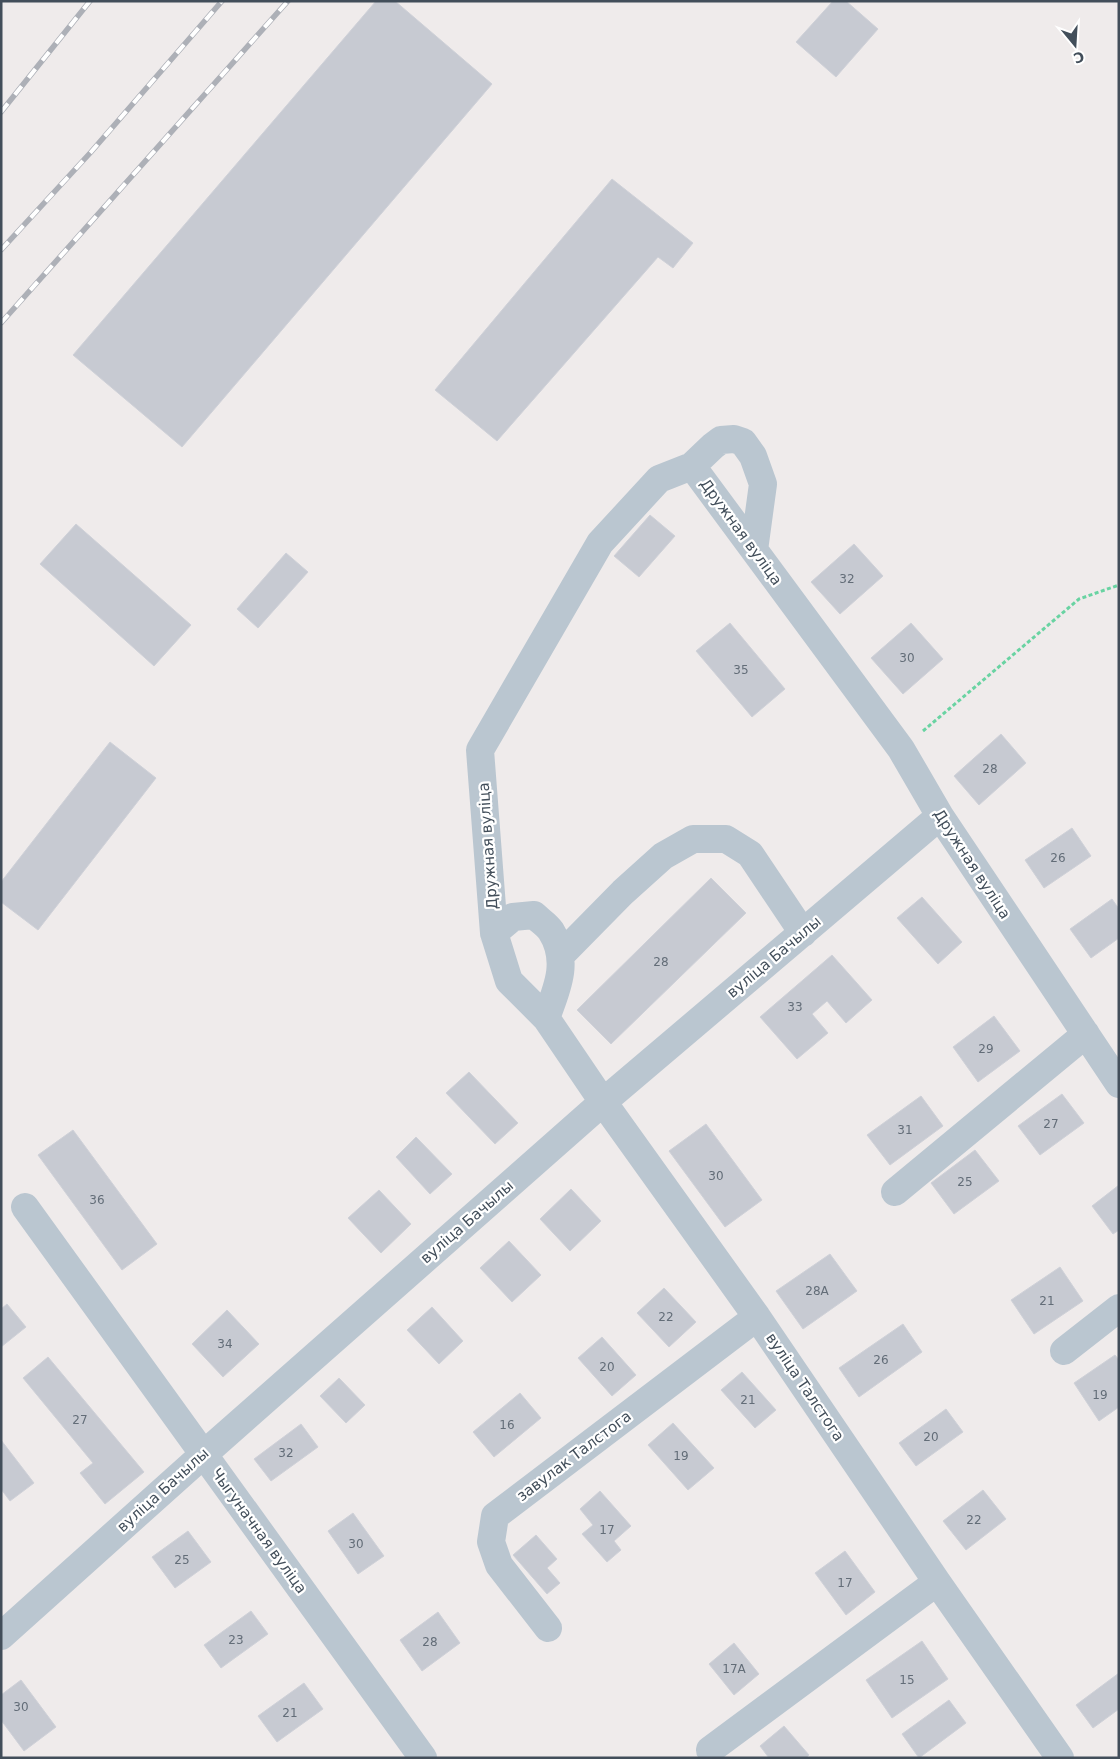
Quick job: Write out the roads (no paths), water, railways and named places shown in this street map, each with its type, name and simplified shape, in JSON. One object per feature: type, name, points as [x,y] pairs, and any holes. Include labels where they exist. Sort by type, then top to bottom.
[{"type":"street","points":[[692,466],[721,440],[734,439],[743,442],[753,456],[763,484],[754,550]]},
{"type":"street","name":"Дружная вуліца","points":[[546,1018],[509,982],[494,933],[480,750],[600,543],[659,479],[692,466],[901,749],[940,816],[1119,1084]]},
{"type":"street","name":"вуліца Бачылы","points":[[1,1636],[603,1102],[940,816]]},
{"type":"street","points":[[561,955],[623,892],[662,856],[693,839],[726,839],[750,854],[803,933]]},
{"type":"street","points":[[494,933],[514,917],[534,915],[550,930],[561,955],[559,984],[546,1018]]},
{"type":"street","name":"вуліца Талстога","points":[[546,1018],[603,1102],[757,1317],[937,1582],[1060,1758]]},
{"type":"street","points":[[895,1192],[1086,1034]]},
{"type":"street","name":"Чыгуначная вуліца","points":[[25,1207],[423,1758]]},
{"type":"street","points":[[1064,1351],[1119,1308]]},
{"type":"street","name":"завулак Талстога","points":[[548,1628],[498,1565],[491,1542],[495,1516],[757,1317]]},
{"type":"street","points":[[710,1750],[937,1582]]},
{"type":"railway","points":[[1,112],[90,1]]},
{"type":"railway","points":[[1,250],[91,152],[222,1]]},
{"type":"railway","points":[[1,323],[288,1]]}]
